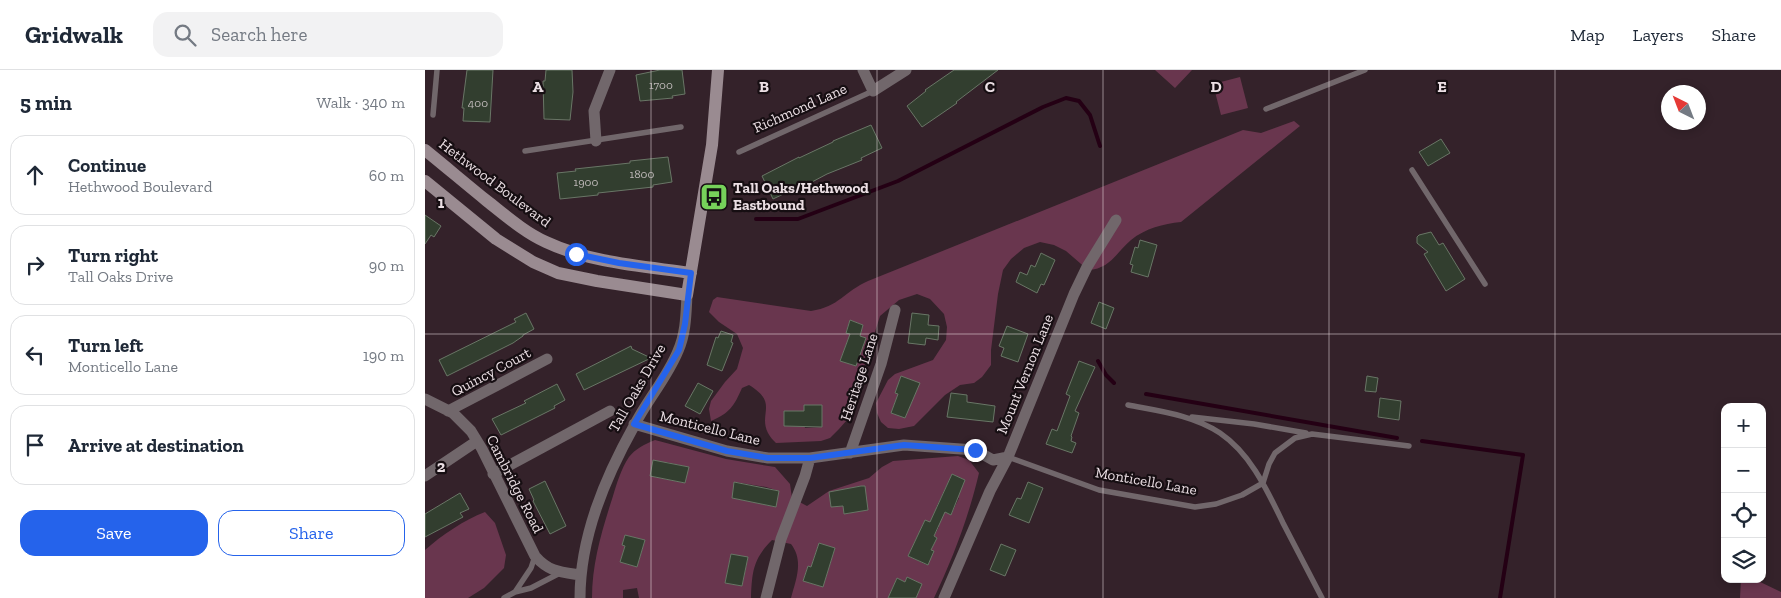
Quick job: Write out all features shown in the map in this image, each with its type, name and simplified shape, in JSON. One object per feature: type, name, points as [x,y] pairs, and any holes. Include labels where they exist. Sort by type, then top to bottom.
[{"type":"street","points":[[596,141],[594,110],[610,70]]},
{"type":"street","name":"Tall Oaks Drive","points":[[580,598],[583,558],[601,494],[634,424],[679,350],[685,324],[687,295],[712,145],[718,70]]},
{"type":"street","name":"Richmond Lane","points":[[863,70],[873,91],[906,70]]},
{"type":"street","name":"Hethwood Boulevard","points":[[425,150],[499,210],[545,242],[576,254],[619,263],[691,273]]},
{"type":"street","points":[[425,181],[496,239],[533,262],[558,273],[687,295]]},
{"type":"street","name":"Mount Vernon Lane","points":[[944,598],[1008,457],[1074,294],[1087,267],[1116,220]]},
{"type":"street","name":"Heritage Lane","points":[[850,453],[881,364],[895,310]]},
{"type":"street","name":"Quincy Court","points":[[448,411],[547,360]]},
{"type":"street","name":"Cambridge Road","points":[[425,399],[448,411],[465,424],[477,441],[535,556],[547,568],[581,575]]},
{"type":"street","points":[[493,474],[610,411]]},
{"type":"street","name":"Monticello Lane","points":[[634,424],[744,455],[785,459],[810,458],[904,445],[975,450],[993,460],[1008,457]]},
{"type":"street","points":[[425,476],[477,441]]},
{"type":"street","points":[[766,598],[781,539],[810,458]]},
{"type":"lane","points":[[433,115],[437,70]]},
{"type":"lane","points":[[1267,109],[1365,70]]},
{"type":"lane","name":"Richmond Lane","points":[[739,152],[873,91]]},
{"type":"lane","points":[[525,151],[681,127]]},
{"type":"lane","points":[[1412,170],[1485,284]]},
{"type":"lane","points":[[1128,405],[1182,416],[1254,424],[1312,434],[1409,446]]},
{"type":"lane","points":[[1182,416],[1207,426],[1232,442],[1248,461],[1263,483],[1322,598]]},
{"type":"lane","points":[[1263,483],[1275,453],[1295,438],[1312,434]]},
{"type":"lane","name":"Monticello Lane","points":[[1008,457],[1099,490],[1195,508],[1216,504],[1242,495],[1263,483]]},
{"type":"lane","points":[[515,592],[531,568],[535,556]]},
{"type":"lane","points":[[504,598],[515,592],[531,588],[562,572]]},
{"type":"shaded area","points":[[1155,70],[1192,70],[1175,88]]},
{"type":"shaded area","points":[[1240,77],[1248,108],[1221,115],[1213,84]]},
{"type":"shaded area","points":[[1294,121],[1300,126],[1181,222],[1161,225],[1143,232],[1131,240],[1112,260],[1102,267],[1088,270],[1066,251],[1054,245],[1040,242],[1024,248],[1011,259],[1003,270],[998,294],[991,365],[982,377],[974,383],[960,385],[945,395],[914,426],[899,429],[888,428],[881,422],[877,413],[876,403],[888,380],[895,374],[933,360],[946,340],[947,327],[944,314],[930,299],[917,294],[899,300],[880,316],[847,420],[830,438],[821,441],[776,443],[766,426],[766,403],[758,391],[749,385],[742,388],[734,404],[727,412],[711,421],[709,409],[711,401],[737,369],[743,348],[737,334],[719,322],[709,312],[713,300],[717,297],[811,311],[821,309],[868,281],[1243,130],[1261,133]],"holes":[[[850,320],[863,325],[860,336],[866,339],[856,366],[840,361],[850,334],[846,332]],[[901,376],[919,383],[905,418],[891,413],[898,394],[895,393]],[[804,405],[822,405],[822,427],[805,428],[804,424],[784,426],[784,411],[804,411]]]},
{"type":"shaded area","points":[[655,440],[726,459],[775,467],[790,484],[792,498],[807,506],[829,491],[869,478],[893,461],[958,456],[969,460],[979,473],[960,537],[934,598],[916,598],[922,584],[907,577],[905,582],[897,578],[888,598],[791,598],[798,570],[795,550],[791,544],[772,540],[757,560],[752,581],[751,598],[639,598],[637,588],[623,590],[623,598],[592,598],[592,585],[598,547],[619,476],[631,454]],"holes":[[[666,462],[688,467],[685,483],[650,476]],[[952,474],[965,480],[956,497],[959,498],[951,515],[936,508]],[[735,482],[779,491],[776,507],[732,498]],[[864,486],[868,510],[844,514],[843,506],[831,507],[829,493]],[[925,520],[939,527],[934,536],[937,538],[931,550],[934,551],[927,565],[908,556]],[[625,535],[645,540],[637,567],[620,562],[625,546],[622,545]],[[819,543],[835,548],[823,587],[803,581],[808,566],[811,567]],[[731,554],[748,558],[742,586],[725,583]]]},
{"type":"shaded area","points":[[485,512],[495,523],[506,555],[504,568],[484,588],[468,598],[425,598],[425,550],[453,528]]},
{"type":"shaded area","points":[[1741,583],[1762,583],[1781,592],[1781,598],[1740,598]]},
{"type":"building","points":[[467,70],[493,70],[490,122],[463,121],[464,108],[462,108]]},
{"type":"building","points":[[546,70],[572,70],[573,92],[570,120],[544,119],[543,81],[545,81]]},
{"type":"building","points":[[660,70],[682,70],[685,94],[672,96],[673,98],[640,101],[636,75]]},
{"type":"building","points":[[954,70],[998,70],[957,103],[922,127],[907,106],[925,90]]},
{"type":"building","points":[[871,125],[882,148],[861,158],[862,160],[827,174],[795,191],[794,189],[773,199],[762,176],[833,141]]},
{"type":"building","points":[[1441,139],[1450,153],[1428,166],[1419,152]]},
{"type":"building","points":[[668,157],[672,182],[653,185],[653,187],[560,199],[557,173]]},
{"type":"building","points":[[425,215],[441,226],[434,237],[431,235],[425,244]]},
{"type":"building","points":[[1431,232],[1439,245],[1443,243],[1465,279],[1446,291],[1424,254],[1428,252],[1417,243],[1419,235]]},
{"type":"building","points":[[1140,240],[1157,245],[1148,277],[1131,272],[1133,265],[1130,264],[1135,247],[1138,248]]},
{"type":"building","points":[[1041,253],[1055,260],[1044,285],[1041,284],[1037,293],[1016,282],[1020,272],[1027,275],[1031,265],[1035,267]]},
{"type":"building","points":[[1099,302],[1114,308],[1106,329],[1091,323]]},
{"type":"building","points":[[526,313],[534,329],[513,343],[447,376],[439,360],[516,322],[514,319]]},
{"type":"building","points":[[912,313],[929,315],[928,325],[939,326],[938,340],[926,338],[925,345],[908,343]]},
{"type":"building","points":[[850,320],[863,325],[860,336],[866,338],[856,366],[840,361],[850,334],[846,333]]},
{"type":"building","points":[[1007,326],[1028,334],[1018,362],[1001,356],[1004,348],[999,346]]},
{"type":"building","points":[[721,331],[733,335],[731,342],[733,343],[722,371],[707,365],[716,337],[718,338]]},
{"type":"building","points":[[631,346],[632,349],[651,358],[584,390],[576,374]]},
{"type":"building","points":[[1079,361],[1095,367],[1075,411],[1079,413],[1071,436],[1071,441],[1076,443],[1072,453],[1046,444],[1052,429],[1057,431],[1070,396],[1066,394]]},
{"type":"building","points":[[901,376],[920,383],[905,418],[891,413],[898,394],[895,393]]},
{"type":"building","points":[[1367,376],[1378,378],[1376,392],[1365,391]]},
{"type":"building","points":[[698,383],[713,391],[700,414],[685,406]]},
{"type":"building","points":[[557,384],[565,400],[554,406],[555,408],[501,435],[492,419],[526,403],[524,401]]},
{"type":"building","points":[[951,393],[967,395],[967,402],[995,406],[993,422],[947,417]]},
{"type":"building","points":[[1380,398],[1401,401],[1399,420],[1378,417]]},
{"type":"building","points":[[804,405],[822,405],[822,427],[784,426],[784,411],[804,411]]},
{"type":"building","points":[[653,460],[689,467],[685,483],[650,476]]},
{"type":"building","points":[[952,474],[965,480],[951,515],[945,512],[934,536],[937,538],[931,550],[934,551],[928,565],[908,556],[925,520],[930,522]]},
{"type":"building","points":[[545,481],[566,526],[550,534],[529,489]]},
{"type":"building","points":[[734,482],[779,491],[776,507],[732,498]]},
{"type":"building","points":[[1028,482],[1043,488],[1029,523],[1009,515],[1017,498],[1021,499]]},
{"type":"building","points":[[865,486],[868,510],[844,514],[843,506],[831,507],[829,492]]},
{"type":"building","points":[[460,493],[469,509],[460,513],[463,517],[425,537],[425,514]]},
{"type":"building","points":[[625,535],[645,540],[637,567],[620,562],[625,546],[622,545]]},
{"type":"building","points":[[819,543],[835,548],[823,587],[803,581],[808,566],[811,567]]},
{"type":"building","points":[[1001,544],[1016,550],[1005,576],[990,570]]},
{"type":"building","points":[[731,554],[748,557],[742,586],[725,583]]},
{"type":"building","points":[[907,577],[922,584],[916,598],[888,598],[897,578],[905,582]]},
{"type":"waterway","points":[[756,219],[798,219],[898,181],[1043,107],[1066,98],[1079,101],[1090,115],[1100,146]]},
{"type":"waterway","points":[[1098,361],[1106,375],[1114,383]]},
{"type":"waterway","points":[[1146,394],[1397,438]]},
{"type":"waterway","points":[[1422,441],[1523,455],[1500,598]]},
{"type":"place","name":"Tall Oaks/Hethwood Eastbound","points":[[714,197]]},
{"type":"route","points":[[576,254],[619,263],[691,273],[685,324],[679,350],[634,424],[727,451],[768,458],[810,458],[904,445],[975,450]]}]
